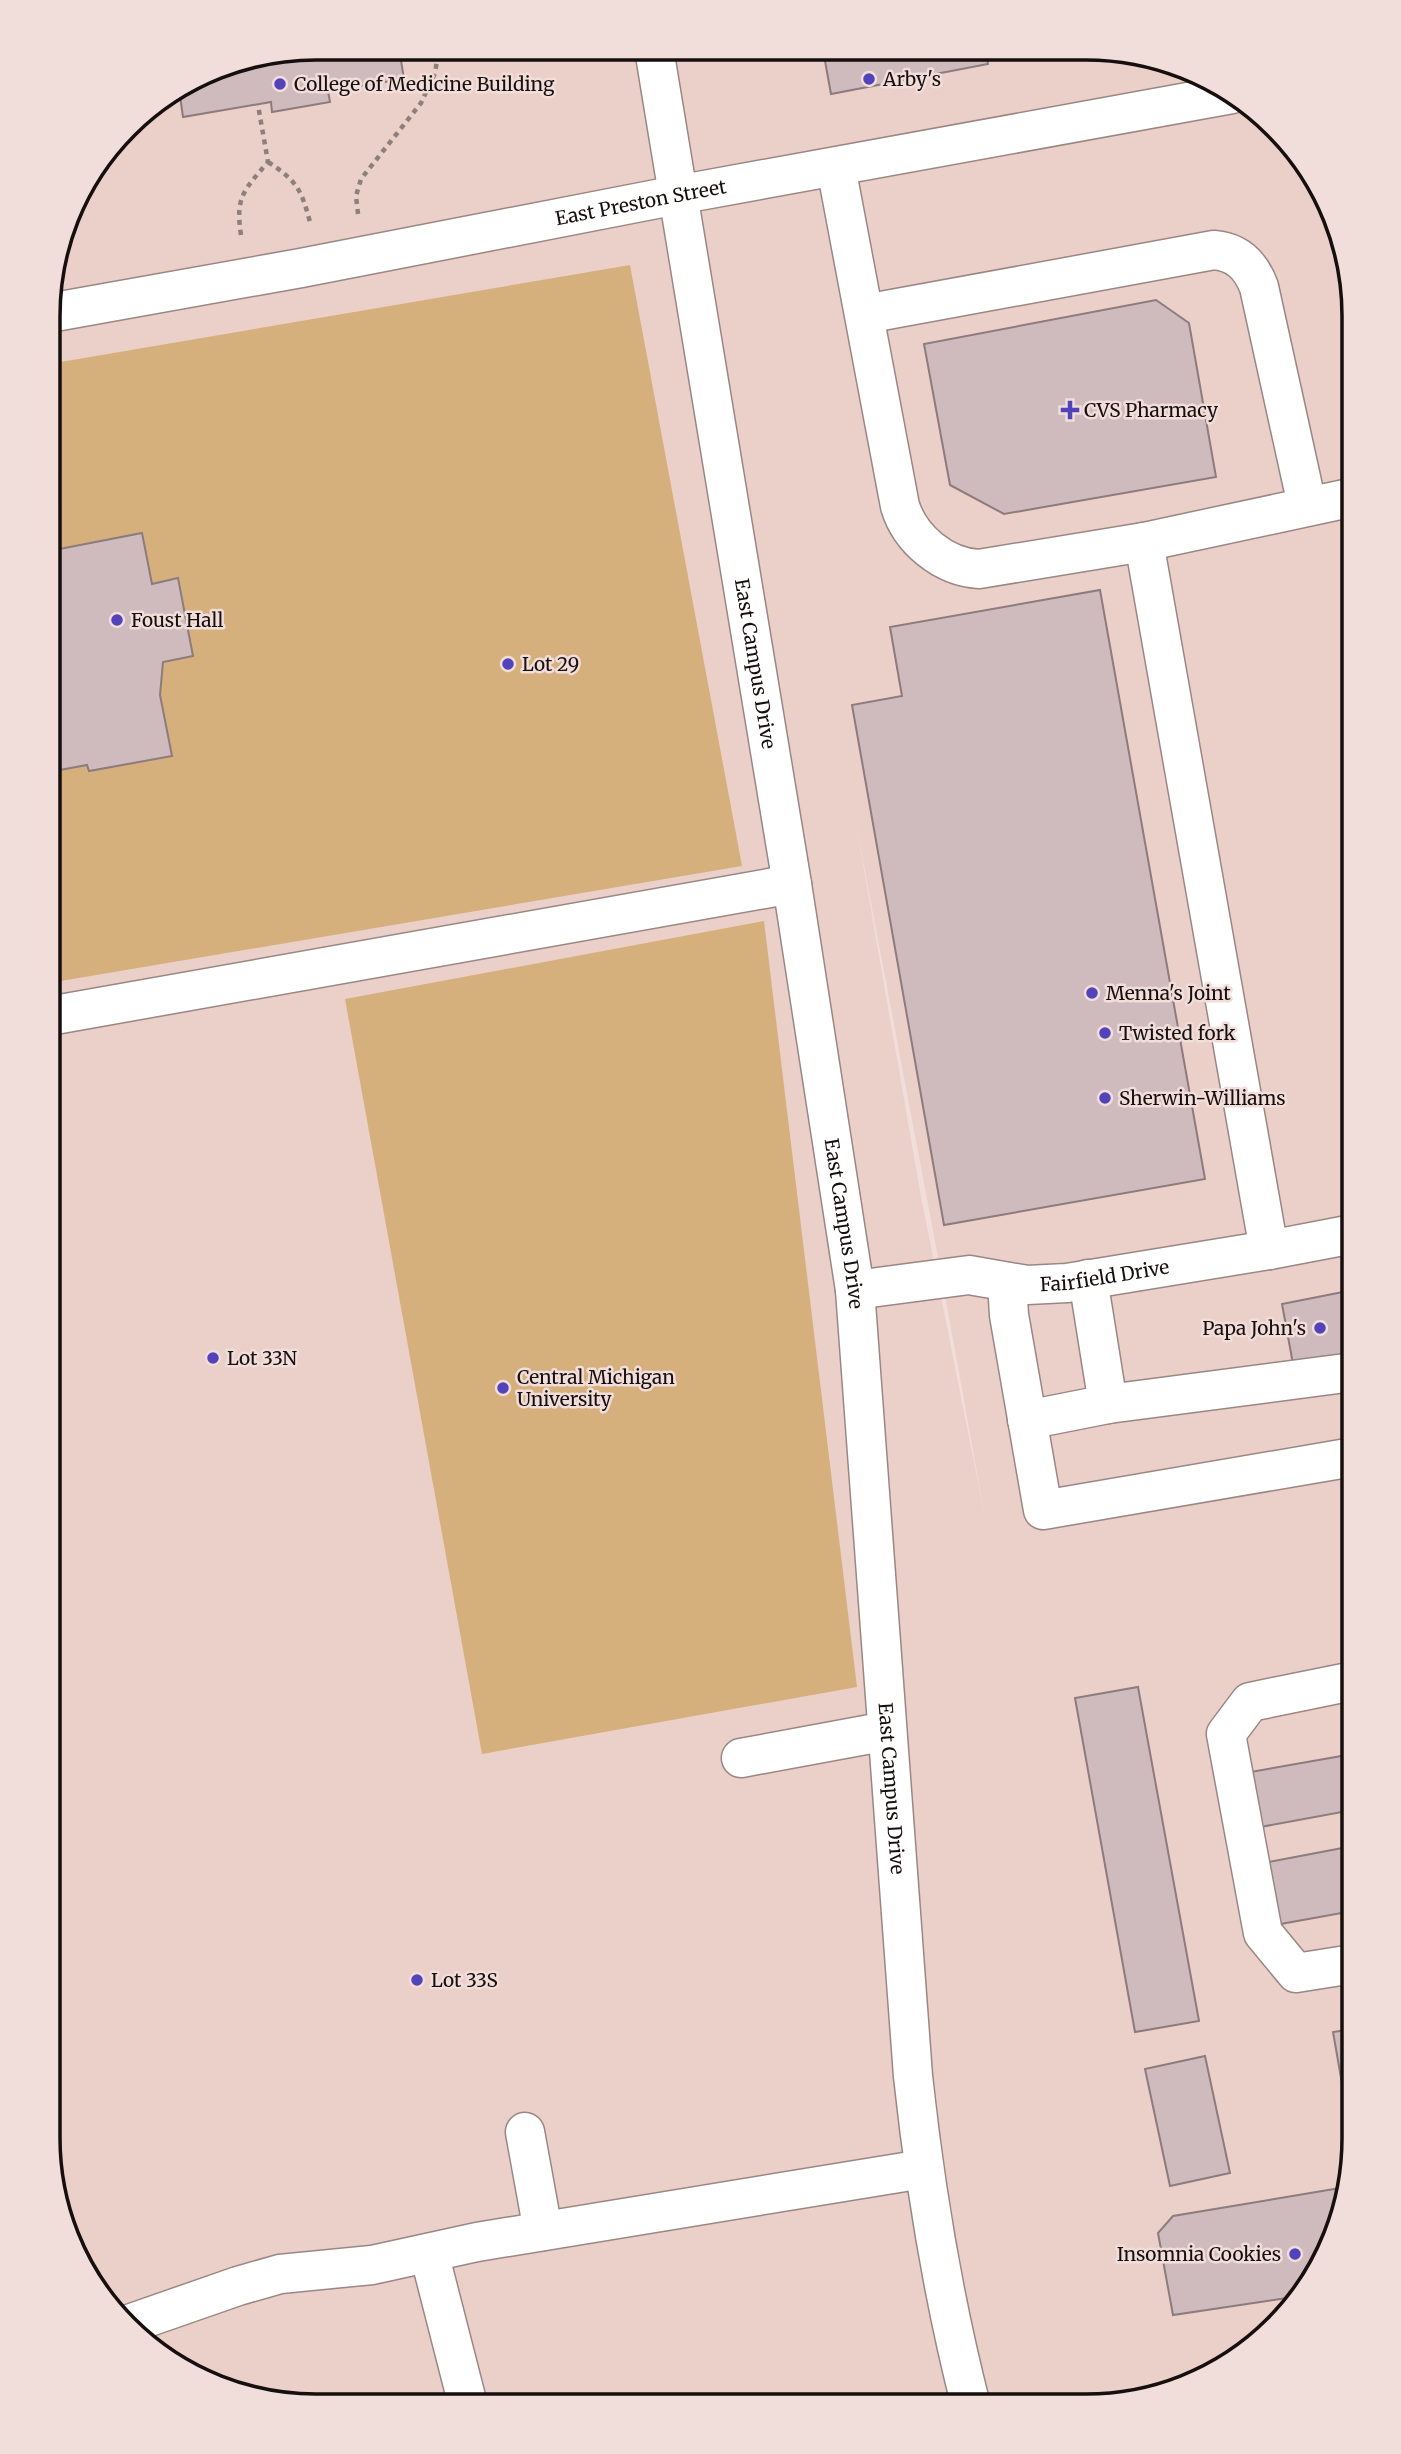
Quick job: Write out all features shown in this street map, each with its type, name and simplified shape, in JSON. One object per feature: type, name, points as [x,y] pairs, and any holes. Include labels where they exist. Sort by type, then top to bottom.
[{"type":"street","name":"East Campus Drive","points":[[656,60],[792,884],[855,1290],[909,2035],[923,2169],[944,2291],[968,2394]]},
{"type":"street","name":"East Preston Street","points":[[60,311],[1217,97]]},
{"type":"street","points":[[836,167],[900,506],[904,520],[930,549],[960,565],[979,569],[1144,541],[1342,499]]},
{"type":"street","points":[[865,314],[1214,250],[1236,255],[1247,265],[1259,288],[1307,505]]},
{"type":"street","points":[[1144,541],[1269,1250]]},
{"type":"street","points":[[60,1014],[792,884]]},
{"type":"street","name":"Fairfield Drive","points":[[855,1290],[969,1275],[1046,1285],[1342,1236]]},
{"type":"street","points":[[1088,1279],[1108,1404]]},
{"type":"street","points":[[1007,1282],[1009,1315],[1043,1510],[1342,1459]]},
{"type":"street","points":[[1027,1420],[1108,1404],[1342,1373]]},
{"type":"street","points":[[1342,1683],[1251,1702],[1226,1734],[1263,1933],[1296,1973],[1342,1966]]},
{"type":"street","points":[[741,1758],[887,1731]]},
{"type":"street","points":[[525,2132],[543,2231]]},
{"type":"street","points":[[137,2321],[280,2274],[372,2265],[543,2231],[923,2169]]},
{"type":"street","points":[[429,2253],[465,2394]]},
{"type":"path","points":[[358,214],[356,196],[361,179],[421,103],[435,73],[437,60]]},
{"type":"path","points":[[258,105],[268,162],[287,175],[302,193],[310,222]]},
{"type":"path","points":[[241,234],[238,213],[243,194],[268,162]]},
{"type":"shaded area","name":"Central Michigan University","points":[[299,60],[1102,60],[1135,64],[1168,73],[1199,86],[1254,123],[1278,147],[1298,173],[1315,202],[1328,233],[1337,266],[1342,316],[1341,2155],[1337,2188],[1328,2221],[1315,2252],[1289,2294],[1241,2342],[1199,2368],[1168,2381],[1135,2390],[1102,2394],[299,2394],[266,2390],[233,2381],[202,2368],[147,2331],[123,2307],[103,2281],[86,2252],[73,2221],[64,2188],[60,2155],[60,299],[68,250],[86,202],[112,160],[147,123],[173,103],[218,79],[266,64]],"holes":[[[855,818],[942,1278],[985,1517],[921,1197]]]},
{"type":"shaded area","points":[[630,265],[742,866],[60,981],[60,362]]},
{"type":"shaded area","points":[[764,921],[857,1687],[482,1754],[345,999]]},
{"type":"building","name":"College of Medicine Building","points":[[299,60],[401,60],[404,79],[328,91],[330,102],[272,112],[271,102],[183,117],[180,99],[202,86],[250,68]]},
{"type":"building","name":"Arby's","points":[[825,60],[987,60],[988,64],[831,94]]},
{"type":"building","name":"CVS Pharmacy","points":[[1156,300],[1189,323],[1216,477],[1004,514],[950,485],[924,344]]},
{"type":"building","name":"Foust Hall","points":[[142,533],[152,584],[178,578],[193,656],[163,662],[160,695],[172,756],[89,771],[87,765],[60,770],[60,549]]},
{"type":"building","points":[[1100,590],[1205,1179],[944,1225],[852,705],[902,696],[890,627]]},
{"type":"building","name":"Papa John's","points":[[1342,1292],[1342,1354],[1293,1364],[1282,1304]]},
{"type":"building","points":[[1138,1687],[1199,2021],[1135,2032],[1075,1698]]},
{"type":"building","points":[[1342,1756],[1342,1812],[1255,1828],[1245,1773]]},
{"type":"building","points":[[1342,1848],[1342,1913],[1275,1925],[1264,1863]]},
{"type":"building","points":[[1342,2031],[1342,2083],[1333,2032]]},
{"type":"building","points":[[1205,2056],[1230,2173],[1170,2186],[1145,2069]]},
{"type":"building","points":[[1337,2189],[1328,2221],[1315,2252],[1285,2298],[1173,2315],[1158,2233],[1173,2216]]},
{"type":"place","name":"Arby's","points":[[869,79]]},
{"type":"place","name":"College of Medicine Building","points":[[280,84]]},
{"type":"place","name":"CVS Pharmacy","points":[[1070,410]]},
{"type":"place","name":"Foust Hall","points":[[117,620]]},
{"type":"place","name":"Lot 29","points":[[508,664]]},
{"type":"place","name":"Menna's Joint","points":[[1092,993]]},
{"type":"place","name":"Twisted fork","points":[[1105,1033]]},
{"type":"place","name":"Sherwin-Williams","points":[[1105,1098]]},
{"type":"place","name":"Papa John's","points":[[1320,1328]]},
{"type":"place","name":"Lot 33N","points":[[213,1358]]},
{"type":"place","name":"Central Michigan University","points":[[503,1388]]},
{"type":"place","name":"Lot 33S","points":[[417,1980]]},
{"type":"place","name":"Insomnia Cookies","points":[[1295,2254]]}]
